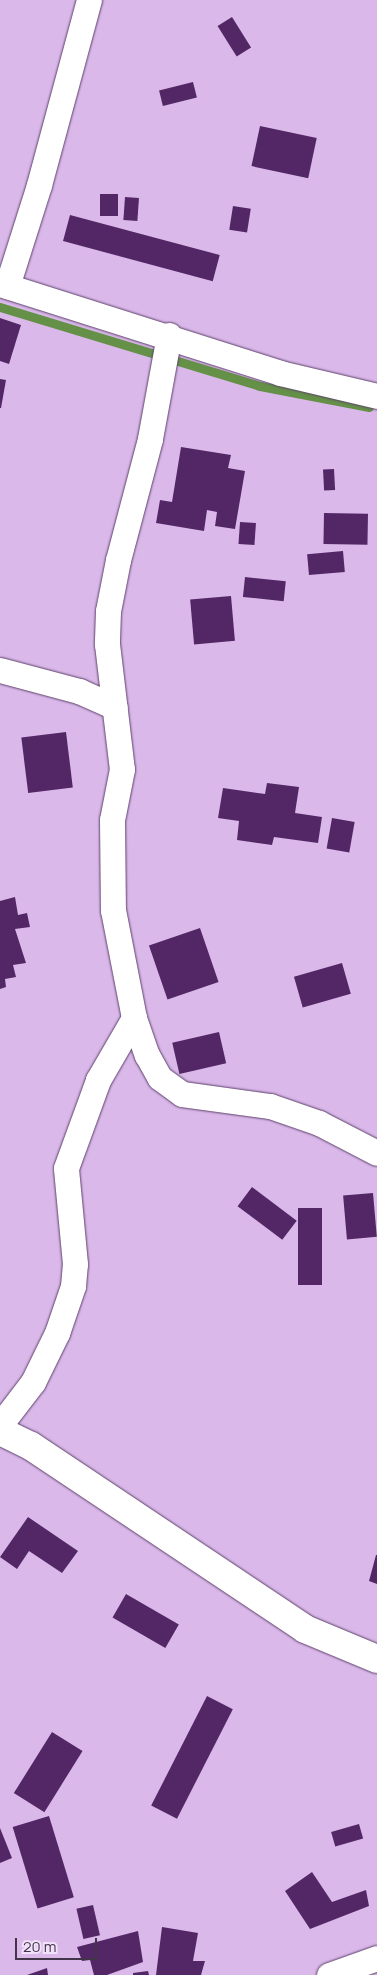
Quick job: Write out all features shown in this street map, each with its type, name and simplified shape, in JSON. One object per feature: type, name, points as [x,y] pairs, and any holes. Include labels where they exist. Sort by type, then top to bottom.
[{"type":"street","points":[[89,0],[39,185],[3,285],[169,335],[280,373],[377,396]]},
{"type":"street","points":[[169,335],[150,439],[118,560],[108,611],[107,644],[122,769],[112,820],[113,910],[134,1018],[147,1055],[160,1078],[182,1094],[270,1106],[320,1123],[377,1153]]},
{"type":"street","points":[[0,670],[79,691],[115,707]]},
{"type":"street","points":[[0,1425],[33,1382],[60,1324],[73,1286],[75,1264],[66,1168],[98,1080],[134,1018]]},
{"type":"street","points":[[0,1431],[31,1446],[305,1629],[377,1659]]},
{"type":"street","points":[[329,1975],[377,1958]]},
{"type":"building","points":[[232,17],[251,48],[237,57],[218,26]]},
{"type":"building","points":[[193,82],[197,98],[163,106],[159,90]]},
{"type":"building","points":[[260,126],[317,138],[308,178],[251,166]]},
{"type":"building","points":[[100,194],[118,194],[118,216],[100,216]]},
{"type":"building","points":[[125,197],[139,198],[137,221],[123,220]]},
{"type":"building","points":[[233,206],[251,209],[247,233],[229,230]]},
{"type":"building","points":[[70,215],[220,255],[213,281],[63,241]]},
{"type":"building","points":[[0,318],[21,325],[9,364],[0,361]]},
{"type":"building","points":[[0,379],[6,380],[1,408],[0,408]]},
{"type":"building","points":[[181,447],[231,455],[228,468],[245,471],[235,529],[215,526],[217,512],[207,510],[204,531],[156,523],[160,500],[172,502]]},
{"type":"building","points":[[334,469],[335,490],[324,491],[323,470]]},
{"type":"building","points":[[324,513],[368,514],[367,545],[323,544]]},
{"type":"building","points":[[240,522],[256,523],[254,545],[238,544]]},
{"type":"building","points":[[343,551],[345,572],[309,575],[307,554]]},
{"type":"building","points":[[245,577],[286,581],[284,601],[243,597]]},
{"type":"building","points":[[231,596],[235,641],[194,644],[190,600]]},
{"type":"building","points":[[66,732],[73,788],[28,793],[21,737]]},
{"type":"building","points":[[267,783],[299,787],[295,813],[322,817],[318,843],[274,837],[272,845],[237,840],[239,821],[218,818],[223,788],[265,794]]},
{"type":"building","points":[[332,818],[355,822],[349,853],[327,849]]},
{"type":"building","points":[[15,897],[18,915],[27,913],[30,927],[15,929],[26,963],[13,965],[16,977],[5,979],[6,987],[0,989],[0,901]]},
{"type":"building","points":[[200,928],[219,982],[167,999],[149,946]]},
{"type":"building","points":[[342,963],[351,994],[303,1008],[294,977]]},
{"type":"building","points":[[219,1032],[226,1063],[179,1074],[172,1043]]},
{"type":"building","points":[[252,1187],[297,1221],[282,1240],[238,1206]]},
{"type":"building","points":[[373,1193],[377,1237],[347,1239],[343,1196]]},
{"type":"building","points":[[298,1208],[322,1208],[322,1285],[298,1285]]},
{"type":"building","points":[[28,1517],[78,1551],[62,1573],[29,1551],[17,1569],[0,1557]]},
{"type":"building","points":[[377,1555],[377,1584],[369,1581]]},
{"type":"building","points":[[126,1594],[179,1624],[165,1648],[112,1617]]},
{"type":"building","points":[[207,1696],[233,1709],[177,1819],[151,1806]]},
{"type":"building","points":[[52,1732],[83,1751],[44,1812],[14,1793]]},
{"type":"building","points":[[49,1816],[74,1897],[38,1908],[13,1827]]},
{"type":"building","points":[[359,1824],[363,1838],[335,1846],[331,1832]]},
{"type":"building","points":[[0,1828],[12,1858],[0,1863]]},
{"type":"building","points":[[312,1872],[332,1902],[366,1890],[369,1906],[310,1929],[285,1891]]},
{"type":"building","points":[[93,1905],[100,1935],[83,1939],[76,1909]]},
{"type":"building","points":[[162,1927],[198,1933],[193,1961],[205,1961],[201,1975],[156,1975]]},
{"type":"building","points":[[138,1931],[143,1962],[107,1975],[94,1975],[90,1960],[82,1961],[77,1947]]},
{"type":"building","points":[[47,1968],[48,1975],[27,1975]]},
{"type":"building","points":[[148,1971],[149,1975],[133,1975],[133,1973]]},
{"type":"waterway","points":[[0,307],[260,386],[369,407]]}]
